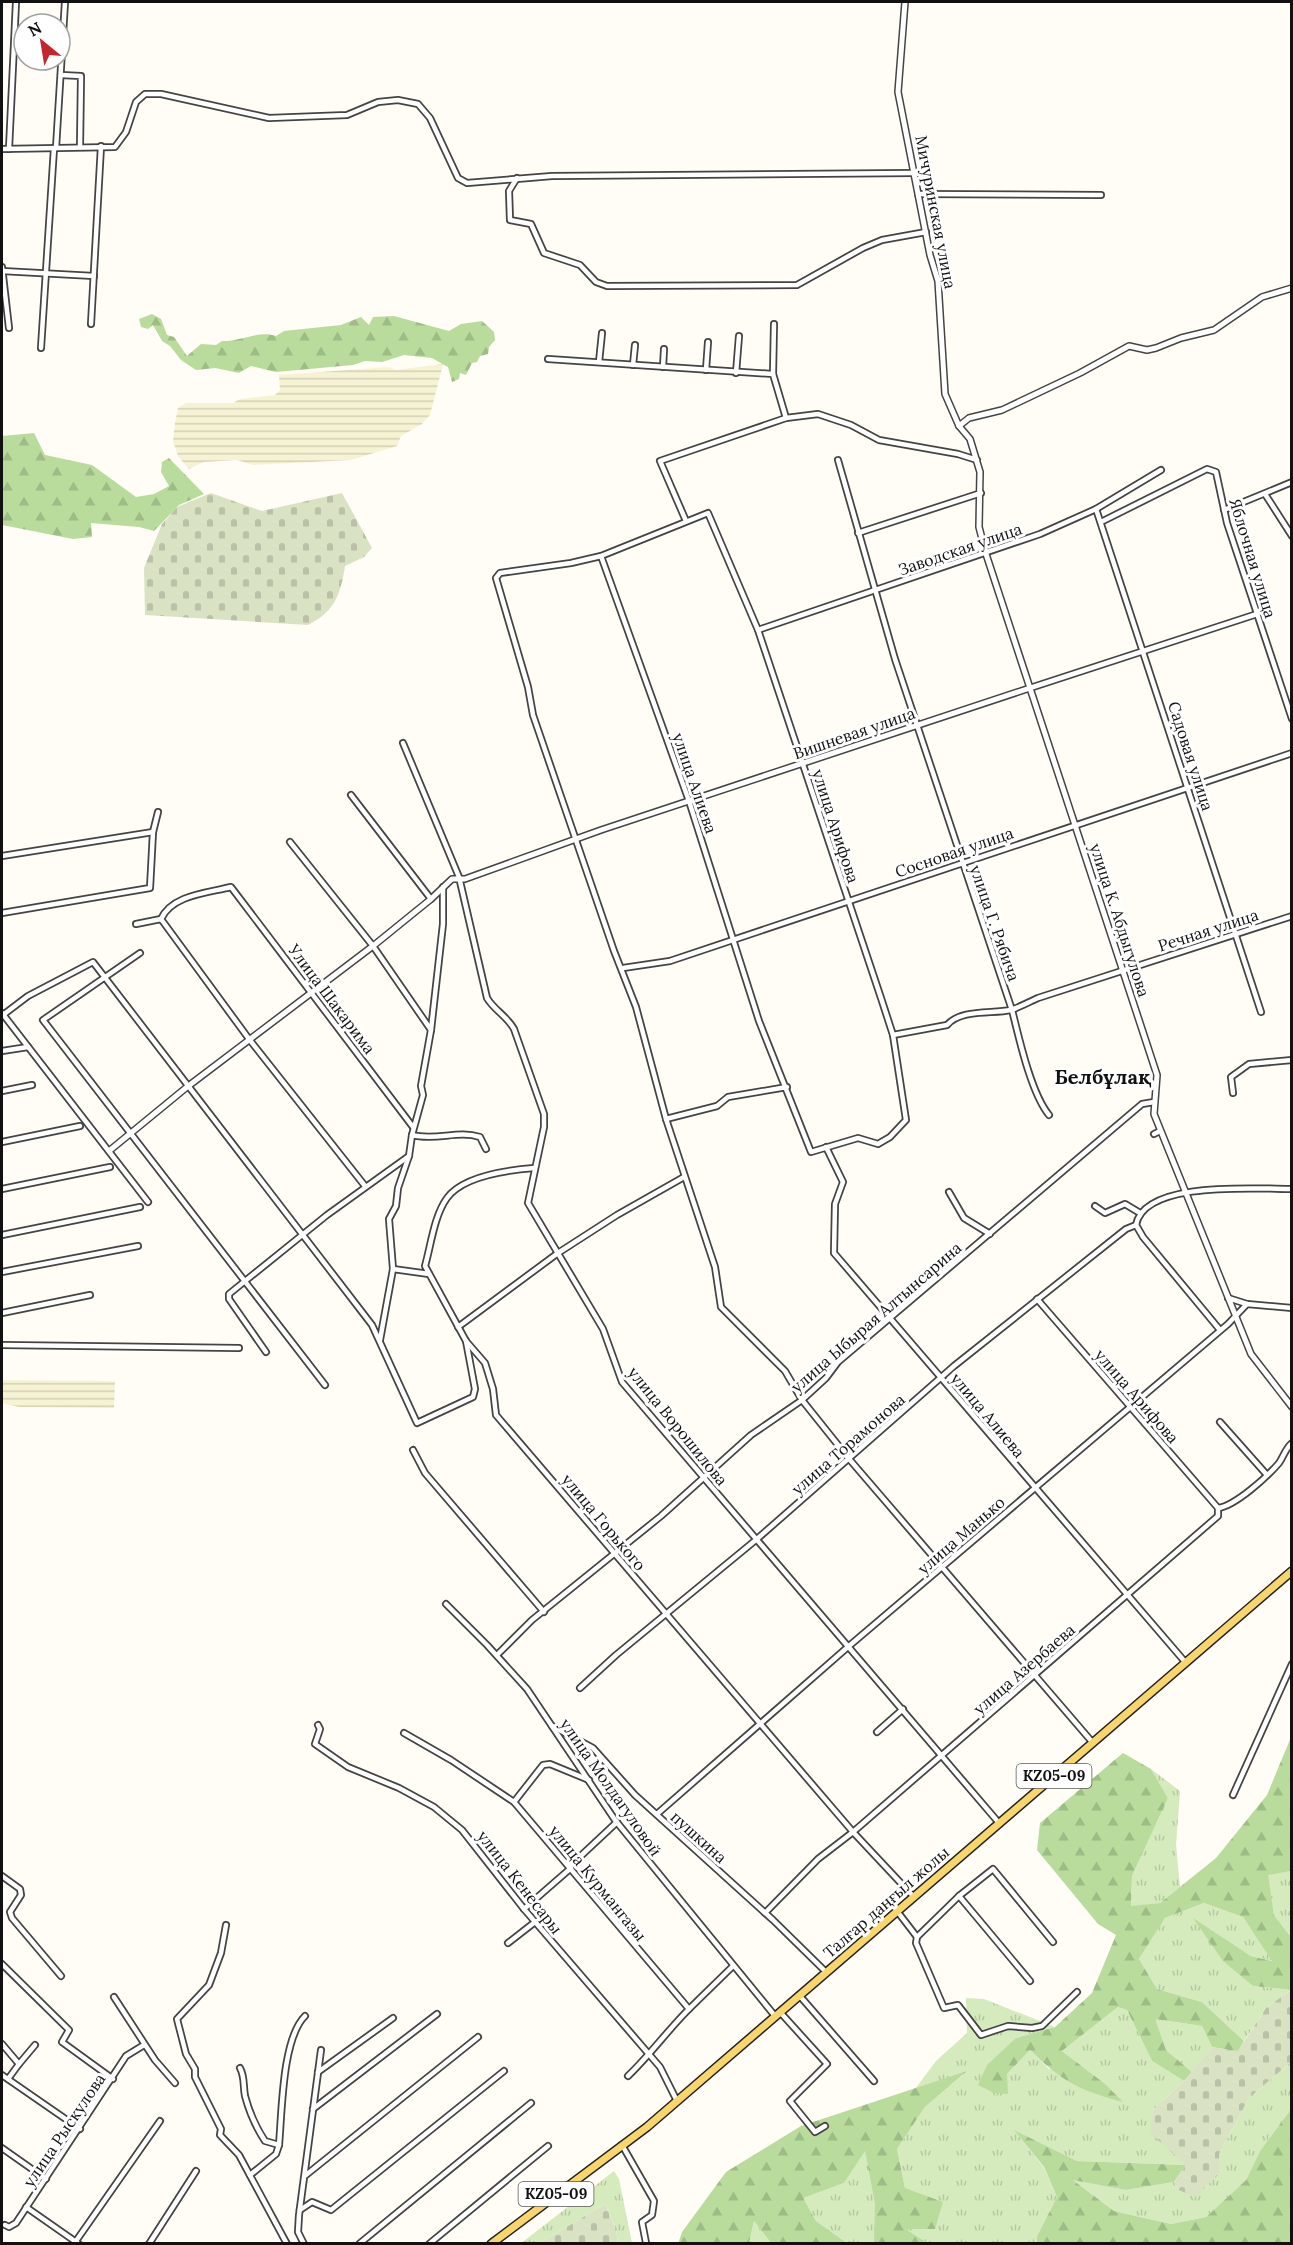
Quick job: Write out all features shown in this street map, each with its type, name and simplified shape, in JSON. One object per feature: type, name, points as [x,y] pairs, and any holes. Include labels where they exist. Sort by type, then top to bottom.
[{"type":"main road","name":"Талғар даңғыл жолы","points":[[490,2244],[677,2101],[1292,1571]]},
{"type":"street","points":[[9,149],[16,2]]},
{"type":"street","points":[[41,348],[65,2]]},
{"type":"street","name":"Мичуринская улица","points":[[905,2],[898,92],[938,281],[945,394],[959,426]]},
{"type":"street","points":[[61,75],[81,76],[80,147]]},
{"type":"street","points":[[2,149],[116,147],[126,132],[136,102],[145,94],[161,94],[269,118],[347,115],[378,102],[398,100],[418,104],[424,111],[458,178],[467,183],[517,178],[914,173]]},
{"type":"street","points":[[91,324],[101,146]]},
{"type":"street","points":[[517,178],[509,191],[510,220],[531,224],[544,253],[580,266],[596,282],[607,286],[797,285],[863,248],[882,240],[926,232]]},
{"type":"street","points":[[918,194],[1101,195]]},
{"type":"street","points":[[2,267],[9,328]]},
{"type":"street","points":[[2,271],[94,276]]},
{"type":"street","points":[[959,426],[969,418],[1002,411],[1129,346],[1147,350],[1214,330],[1262,297],[1292,288]]},
{"type":"street","points":[[774,324],[773,374],[786,418]]},
{"type":"street","points":[[599,362],[602,333]]},
{"type":"street","points":[[736,373],[739,336]]},
{"type":"street","points":[[706,370],[708,342]]},
{"type":"street","points":[[633,365],[635,345]]},
{"type":"street","points":[[663,367],[664,349]]},
{"type":"street","points":[[548,359],[773,374]]},
{"type":"street","points":[[977,460],[958,454],[879,440],[851,425],[818,414],[786,418],[660,461],[686,521],[601,556],[571,563],[500,573],[496,578],[528,687],[533,715],[578,839],[614,951],[623,968],[636,1007],[666,1119],[709,1248],[721,1307],[784,1371],[802,1400],[850,1460],[1092,1743]]},
{"type":"street","name":"улица К. Абдыгулова","points":[[959,426],[970,439],[977,460],[981,493],[979,527],[986,554],[1157,1075],[1154,1113],[1160,1131],[1251,1354],[1292,1407]]},
{"type":"street","name":"улица Г. Рябича","points":[[838,460],[875,591],[961,862],[1012,1010],[1020,1046],[1039,1099],[1049,1115]]},
{"type":"street","name":"Яблочная улица","points":[[1101,522],[1207,469],[1216,472],[1224,510],[1292,719]]},
{"type":"street","name":"Заводская улица","points":[[758,630],[986,554],[1095,509],[1161,470]]},
{"type":"street","points":[[1224,510],[1292,482]]},
{"type":"street","points":[[858,532],[981,493]]},
{"type":"street","points":[[1265,494],[1292,537]]},
{"type":"street","name":"Садовая улица","points":[[1095,509],[1237,933],[1261,1012]]},
{"type":"street","name":"улица Арифова","points":[[686,521],[708,513],[758,630],[893,1035],[906,1120],[890,1137],[878,1143],[858,1138],[826,1147]]},
{"type":"street","name":"улица Алиева","points":[[601,556],[642,662],[734,938],[759,1021],[811,1152],[826,1147],[843,1182],[835,1204],[834,1253],[1186,1663]]},
{"type":"street","name":"Вишневая улица","points":[[109,1151],[187,1087],[373,946],[452,879],[465,879],[689,801],[1257,614]]},
{"type":"street","name":"улица Ворошилова","points":[[403,743],[459,878],[487,998],[491,1005],[507,1016],[514,1029],[544,1114],[544,1127],[528,1203],[603,1329],[622,1382],[999,1823]]},
{"type":"street","name":"Сосновая улица","points":[[623,968],[670,961],[1292,753]]},
{"type":"street","points":[[351,795],[431,899]]},
{"type":"street","points":[[2,913],[150,888],[153,832],[158,812]]},
{"type":"street","points":[[2,856],[153,832]]},
{"type":"street","points":[[290,842],[373,946],[431,1030]]},
{"type":"street","name":"Улица Шакарима","points":[[161,919],[164,912],[179,901],[231,887],[413,1127]]},
{"type":"street","points":[[380,1340],[393,1269],[389,1220],[396,1206],[398,1188],[409,1156],[413,1127],[423,1095],[421,1086],[431,1030],[443,924],[443,887]]},
{"type":"street","name":"Речная улица","points":[[893,1035],[913,1034],[947,1025],[952,1019],[978,1013],[1012,1010],[1292,916]]},
{"type":"street","points":[[136,924],[161,919],[249,1039],[365,1186]]},
{"type":"street","points":[[140,953],[102,977],[43,1020],[325,1385]]},
{"type":"street","points":[[148,1202],[2,1014],[28,996],[93,962],[102,977],[304,1234],[372,1325],[417,1423],[473,1397],[475,1389],[466,1341]]},
{"type":"street","points":[[2,1051],[28,1047]]},
{"type":"street","points":[[1233,1093],[1231,1077],[1249,1064],[1292,1060]]},
{"type":"street","points":[[2,1091],[32,1085]]},
{"type":"street","points":[[666,1119],[717,1106],[728,1097],[787,1088]]},
{"type":"street","name":"улица Ыбырая Алтынсарина","points":[[497,1655],[543,1612],[661,1516],[759,1429],[802,1400],[826,1378],[838,1362],[891,1320],[1108,1131],[1142,1104],[1154,1102]]},
{"type":"street","points":[[2,1142],[80,1126]]},
{"type":"street","points":[[1154,1134],[1160,1131]]},
{"type":"street","points":[[412,1135],[447,1137],[465,1132],[480,1137],[486,1149]]},
{"type":"street","points":[[266,1352],[229,1299],[229,1294],[365,1186],[409,1156]]},
{"type":"street","points":[[2,1189],[110,1167]]},
{"type":"street","points":[[429,1274],[425,1266],[447,1197],[457,1189],[485,1177],[506,1170],[534,1168]]},
{"type":"street","points":[[458,1327],[558,1253],[684,1177]]},
{"type":"street","points":[[1220,1330],[1143,1237],[1136,1224],[1140,1213],[1145,1207],[1185,1191],[1292,1189]]},
{"type":"street","points":[[949,1192],[964,1218],[990,1234]]},
{"type":"street","points":[[1095,1206],[1105,1214],[1125,1204],[1140,1213]]},
{"type":"street","points":[[2,1235],[140,1207]]},
{"type":"street","name":"улица Торамонова","points":[[580,1688],[616,1655],[668,1616],[673,1608],[850,1460],[941,1378],[1037,1299],[1126,1229],[1136,1224]]},
{"type":"street","points":[[2,1272],[138,1246]]},
{"type":"street","points":[[393,1269],[429,1274]]},
{"type":"street","name":"улица Горького","points":[[429,1274],[466,1341],[490,1374],[496,1415],[501,1422],[536,1459],[854,1832],[913,1896]]},
{"type":"street","points":[[2,1313],[90,1295]]},
{"type":"street","points":[[1228,1298],[1247,1304],[1292,1308]]},
{"type":"street","name":"улица Арифова","points":[[1037,1299],[1218,1508]]},
{"type":"street","name":"улица Манько","points":[[657,1814],[849,1646],[1131,1407],[1247,1304]]},
{"type":"street","points":[[2,1345],[239,1348]]},
{"type":"street","points":[[1220,1422],[1267,1475]]},
{"type":"street","name":"улица Азербаева","points":[[765,1913],[818,1859],[854,1832],[1218,1516],[1218,1508],[1228,1507],[1267,1475],[1280,1462],[1292,1443]]},
{"type":"street","points":[[413,1450],[425,1473],[543,1612]]},
{"type":"street","name":"улица Молдагуловой","points":[[446,1604],[497,1655],[526,1689],[617,1822],[732,1967],[827,2064],[790,2101],[815,2132],[825,2126]]},
{"type":"street","points":[[1233,1795],[1292,1664]]},
{"type":"street","points":[[877,1732],[903,1708]]},
{"type":"street","name":"улица Кенесары","points":[[318,1725],[320,1729],[315,1744],[331,1757],[348,1767],[399,1788],[434,1807],[462,1830],[524,1909],[663,2072],[677,2101]]},
{"type":"street","name":"пушкина","points":[[552,1726],[593,1748],[618,1778],[826,1972]]},
{"type":"street","name":"улица Курмангазы","points":[[404,1733],[451,1760],[514,1802],[570,1867],[598,1905],[689,2009]]},
{"type":"street","points":[[514,1802],[543,1765],[550,1764],[589,1780]]},
{"type":"street","points":[[524,1909],[617,1822]]},
{"type":"street","points":[[1053,1942],[993,1869],[959,1896],[917,1937],[916,1943],[944,2008],[958,2005],[981,2035],[1008,2026],[1032,2028],[1042,2026],[1077,1992]]},
{"type":"street","points":[[2,1878],[20,1889],[21,1895],[10,1912],[12,1918],[61,1976]]},
{"type":"street","points":[[959,1896],[1030,1981]]},
{"type":"street","points":[[897,1911],[917,1937]]},
{"type":"street","points":[[508,1943],[535,1922]]},
{"type":"street","points":[[226,1924],[221,1953],[209,1985],[177,2019],[186,2054],[221,2128],[220,2135],[239,2155],[287,2244]]},
{"type":"street","points":[[2,1964],[45,2005],[53,2016],[65,2024],[69,2030],[62,2042],[113,2079]]},
{"type":"street","points":[[628,2076],[649,2056],[659,2040],[732,1967]]},
{"type":"street","points":[[799,1995],[874,2081]]},
{"type":"street","points":[[114,1997],[144,2045],[175,2083]]},
{"type":"street","points":[[313,2109],[437,2014]]},
{"type":"street","points":[[250,2175],[276,2154],[294,2030],[305,2016]]},
{"type":"street","points":[[318,2072],[393,2018]]},
{"type":"street","points":[[306,2175],[478,2037]]},
{"type":"street","points":[[2,2044],[19,2064]]},
{"type":"street","points":[[8,2079],[35,2045]]},
{"type":"street","name":"улица Рыскулова","points":[[3,2226],[9,2227],[16,2223],[126,2056],[144,2045]]},
{"type":"street","points":[[304,2244],[298,2232],[321,2050]]},
{"type":"street","points":[[240,2068],[244,2075],[245,2098],[260,2132],[266,2141],[279,2145]]},
{"type":"street","points":[[300,2210],[312,2202],[331,2210],[504,2071]]},
{"type":"street","points":[[2,2075],[80,2129]]},
{"type":"street","points":[[359,2244],[531,2103]]},
{"type":"street","points":[[26,2207],[77,2242],[160,2121]]},
{"type":"street","points":[[622,2145],[654,2200],[652,2215],[642,2222],[646,2243]]},
{"type":"street","points":[[429,2244],[548,2146]]},
{"type":"street","points":[[2,2148],[46,2179]]},
{"type":"street","points":[[149,2244],[196,2171]]},
{"type":"shaded area","points":[[443,364],[430,415],[422,424],[401,436],[397,446],[351,460],[253,465],[237,460],[204,462],[189,469],[178,456],[173,441],[178,408],[186,403],[233,403],[240,399],[275,395],[280,390],[279,375],[389,367],[396,370]]},
{"type":"shaded area","points":[[2,1380],[115,1381],[114,1408],[19,1407],[2,1403]]},
{"type":"green space","points":[[152,314],[161,319],[167,335],[174,337],[187,356],[201,344],[216,345],[222,341],[263,334],[276,336],[284,331],[341,325],[361,317],[369,325],[373,317],[394,316],[449,331],[461,324],[482,321],[494,332],[495,340],[489,347],[488,354],[480,356],[477,362],[472,363],[466,375],[460,373],[459,379],[452,382],[448,367],[432,358],[404,355],[382,362],[365,361],[353,365],[276,372],[251,366],[239,373],[215,368],[196,370],[181,360],[170,346],[162,341],[153,325],[148,329],[141,327],[139,319]]},
{"type":"green space","points":[[34,433],[45,455],[92,465],[136,497],[154,494],[169,486],[161,472],[162,462],[169,458],[204,494],[179,505],[154,531],[139,527],[91,523],[92,537],[73,539],[2,525],[2,436]]},
{"type":"green space","points":[[211,493],[262,511],[342,493],[372,548],[364,557],[345,566],[335,601],[324,614],[308,625],[145,615],[144,568],[162,524],[177,507]]},
{"type":"green space","points":[[1291,1737],[1291,1871],[1268,1875],[1274,1915],[1291,1937],[1291,1990],[1253,1986],[1223,1961],[1193,1918],[1251,1956],[1272,1961],[1243,1917],[1204,1903],[1165,1918],[1139,1959],[1157,1989],[1202,2002],[1244,2041],[1238,2052],[1212,2047],[1202,2026],[1155,2019],[1166,2050],[1192,2072],[1184,2081],[1152,2061],[1127,2010],[1118,2007],[1062,2051],[1104,2083],[1123,2102],[1095,2094],[1072,2083],[1052,2070],[1030,2050],[1007,2074],[1008,2094],[994,2093],[978,2085],[987,2065],[1016,2038],[1055,2027],[1092,1993],[1116,1935],[1098,1924],[1037,1850],[1040,1823],[1123,1753],[1151,1769],[1168,1798],[1132,1876],[1131,1906],[1160,1903],[1216,1858],[1267,1795]]},
{"type":"green space","points":[[1151,1769],[1180,1791],[1176,1845],[1180,1887],[1160,1903],[1131,1907],[1132,1876],[1168,1798]]},
{"type":"green space","points":[[1291,1871],[1291,1937],[1274,1915],[1267,1874]]},
{"type":"green space","points":[[1204,1903],[1243,1917],[1273,1961],[1251,1956],[1195,1920],[1253,1986],[1291,1990],[1266,2008],[1244,2041],[1202,2002],[1157,1989],[1139,1959],[1165,1918]]},
{"type":"green space","points":[[1291,1990],[1291,2062],[1249,2098],[1219,2154],[1219,2174],[1195,2197],[1179,2190],[1174,2182],[1186,2165],[1150,2133],[1153,2110],[1184,2081],[1212,2047],[1238,2051],[1266,2008]]},
{"type":"green space","points":[[966,1998],[984,1999],[1055,2027],[1016,2038],[1007,2074],[1030,2050],[1049,2069],[1104,2083],[1062,2051],[1118,2007],[1127,2010],[1152,2061],[1184,2081],[1153,2110],[1186,2165],[1077,2161],[1015,2131],[1044,2168],[1057,2197],[1037,2236],[1037,2243],[928,2243],[904,2229],[905,2188],[897,2149],[925,2107],[965,2073],[915,2089],[936,2061],[967,2033]]},
{"type":"green space","points":[[1154,2019],[1202,2026],[1212,2047],[1192,2072],[1166,2050]]},
{"type":"green space","points":[[1291,2062],[1291,2109],[1260,2151],[1246,2180],[1206,2217],[1171,2224],[1114,2211],[1072,2179],[1126,2190],[1174,2182],[1179,2190],[1219,2174],[1219,2154],[1249,2098]]},
{"type":"green space","points":[[967,2071],[925,2107],[897,2149],[905,2188],[943,2202],[935,2229],[905,2229],[928,2243],[874,2242],[875,2205],[865,2151],[844,2183],[803,2198],[816,2221],[847,2243],[771,2243],[754,2221],[749,2243],[678,2244],[682,2232],[726,2172],[801,2126]]},
{"type":"green space","points":[[1291,2109],[1291,2243],[1037,2243],[1037,2236],[1057,2197],[1044,2167],[1014,2130],[1077,2161],[1186,2165],[1174,2182],[1126,2190],[1073,2180],[1114,2211],[1171,2224],[1206,2217],[1246,2180],[1260,2151]]},
{"type":"green space","points":[[865,2150],[875,2205],[876,2243],[847,2243],[816,2221],[802,2198],[844,2183]]},
{"type":"green space","points":[[614,2171],[619,2179],[632,2243],[618,2243],[616,2229],[605,2204],[540,2243],[520,2244]]},
{"type":"green space","points":[[605,2204],[616,2229],[618,2243],[540,2243]]},
{"type":"green space","points":[[754,2221],[771,2243],[749,2243]]},
{"type":"district","name":"Белбұлақ","points":[[1103,1077]]}]
